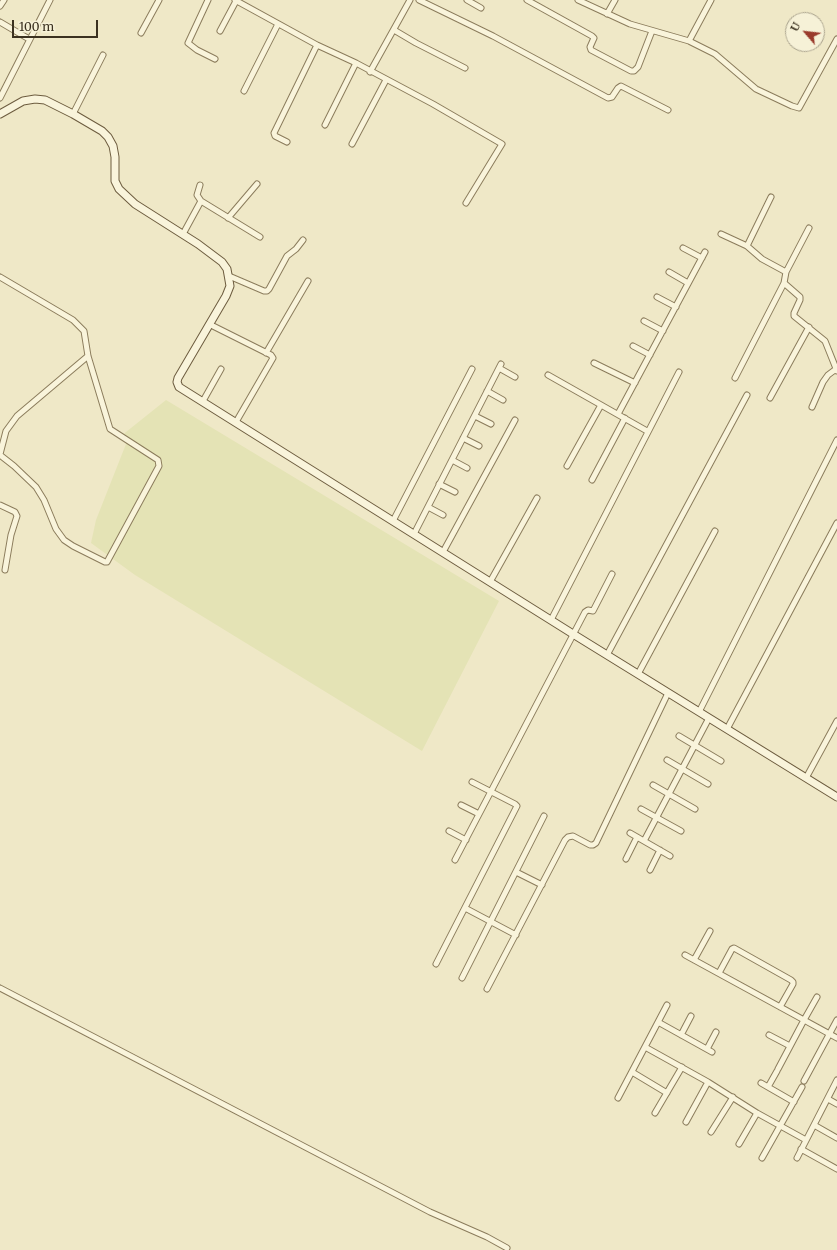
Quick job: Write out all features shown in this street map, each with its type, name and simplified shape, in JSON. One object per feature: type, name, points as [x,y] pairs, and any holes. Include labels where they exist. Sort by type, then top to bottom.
[{"type":"street","points":[[0,6],[4,0]]},
{"type":"street","points":[[0,98],[50,0]]},
{"type":"street","points":[[141,33],[159,0]]},
{"type":"street","points":[[208,0],[188,43],[197,50],[215,59]]},
{"type":"street","points":[[220,31],[236,0],[317,45],[433,104],[502,144],[466,203]]},
{"type":"street","points":[[370,72],[410,0]]},
{"type":"street","points":[[419,0],[493,36],[608,98],[612,97],[621,86],[668,110]]},
{"type":"street","points":[[467,0],[481,8]]},
{"type":"street","points":[[527,0],[592,36],[594,38],[590,47],[591,50],[634,72],[638,67],[652,31]]},
{"type":"street","points":[[578,0],[607,14],[652,31],[689,41],[718,56],[756,89],[799,108],[837,39]]},
{"type":"street","points":[[607,14],[615,0]]},
{"type":"street","points":[[689,41],[711,0]]},
{"type":"street","points":[[1,24],[29,39]]},
{"type":"street","points":[[244,91],[278,24]]},
{"type":"street","points":[[394,30],[465,68]]},
{"type":"street","points":[[287,142],[275,136],[274,133],[317,45]]},
{"type":"street","points":[[73,114],[103,56]]},
{"type":"street","points":[[325,125],[356,64]]},
{"type":"street","points":[[352,144],[386,80]]},
{"type":"street","points":[[0,114],[23,101],[35,99],[44,100],[73,114],[102,131],[108,137],[113,146],[115,157],[115,181],[119,189],[127,198],[183,234],[222,262],[227,270],[230,286],[226,296],[178,378],[177,382],[179,386],[202,402],[606,655],[837,797]]},
{"type":"street","points":[[228,218],[256,184]]},
{"type":"street","points":[[200,185],[197,195],[201,201],[260,237]]},
{"type":"street","points":[[747,246],[771,197]]},
{"type":"street","points":[[183,234],[201,201]]},
{"type":"street","points":[[735,378],[784,284],[786,272],[809,228]]},
{"type":"street","points":[[721,234],[747,246],[762,258],[786,272]]},
{"type":"street","points":[[229,276],[267,291],[287,256],[296,249],[303,240]]},
{"type":"street","points":[[683,248],[702,258]]},
{"type":"street","points":[[618,414],[705,252]]},
{"type":"street","points":[[669,272],[688,283]]},
{"type":"street","points":[[0,277],[81,326],[84,331],[88,356],[110,429],[158,460],[159,466],[107,562],[98,559],[64,540],[56,529],[44,500],[36,486],[0,455],[6,431],[17,416],[88,356]]},
{"type":"street","points":[[266,353],[308,281]]},
{"type":"street","points":[[784,284],[800,297],[794,316],[825,340],[836,370],[828,375],[823,382],[812,407]]},
{"type":"street","points":[[657,297],[676,307]]},
{"type":"street","points":[[644,321],[663,331]]},
{"type":"street","points":[[209,324],[273,358],[236,422]]},
{"type":"street","points":[[770,398],[809,328]]},
{"type":"street","points":[[633,346],[650,355]]},
{"type":"street","points":[[594,363],[635,383]]},
{"type":"street","points":[[414,534],[500,366],[515,377]]},
{"type":"street","points":[[202,402],[221,369]]},
{"type":"street","points":[[392,521],[472,369]]},
{"type":"street","points":[[551,620],[678,372]]},
{"type":"street","points":[[548,375],[647,431]]},
{"type":"street","points":[[487,391],[503,400]]},
{"type":"street","points":[[606,655],[747,395]]},
{"type":"street","points":[[567,466],[601,405]]},
{"type":"street","points":[[475,416],[491,424]]},
{"type":"street","points":[[592,480],[625,418]]},
{"type":"street","points":[[442,552],[515,420]]},
{"type":"street","points":[[463,438],[479,446]]},
{"type":"street","points":[[699,712],[837,440]]},
{"type":"street","points":[[452,460],[467,468]]},
{"type":"street","points":[[439,484],[454,492]]},
{"type":"street","points":[[490,582],[537,498]]},
{"type":"street","points":[[0,505],[15,512],[17,516],[11,535],[5,570]]},
{"type":"street","points":[[428,507],[443,515]]},
{"type":"street","points":[[728,729],[837,523]]},
{"type":"street","points":[[638,674],[715,531]]},
{"type":"street","points":[[455,860],[585,612],[588,610],[593,612],[612,574]]},
{"type":"street","points":[[487,989],[565,840],[568,837],[573,836],[590,845],[593,845],[596,842],[668,693]]},
{"type":"street","points":[[644,841],[709,718]]},
{"type":"street","points":[[806,778],[837,721]]},
{"type":"street","points":[[679,736],[721,761]]},
{"type":"street","points":[[667,760],[708,784]]},
{"type":"street","points":[[436,964],[516,806],[515,804],[472,782]]},
{"type":"street","points":[[653,785],[695,809]]},
{"type":"street","points":[[461,805],[479,814]]},
{"type":"street","points":[[642,809],[681,831]]},
{"type":"street","points":[[462,978],[544,816]]},
{"type":"street","points":[[449,831],[466,840]]},
{"type":"street","points":[[630,833],[670,856]]},
{"type":"street","points":[[626,859],[637,837]]},
{"type":"street","points":[[650,870],[660,850]]},
{"type":"street","points":[[516,872],[542,885]]},
{"type":"street","points":[[465,908],[516,935]]},
{"type":"street","points":[[694,960],[710,931]]},
{"type":"street","points":[[719,973],[732,949],[734,948],[791,980],[793,984],[780,1007]]},
{"type":"street","points":[[685,955],[837,1038]]},
{"type":"street","points":[[0,988],[430,1212],[487,1237],[507,1248]]},
{"type":"street","points":[[768,1087],[817,997]]},
{"type":"street","points":[[618,1098],[667,1005]]},
{"type":"street","points":[[681,1035],[691,1016]]},
{"type":"street","points":[[762,1158],[794,1102],[837,1020]]},
{"type":"street","points":[[658,1022],[712,1052]]},
{"type":"street","points":[[707,1049],[716,1032]]},
{"type":"street","points":[[768,1035],[790,1046]]},
{"type":"street","points":[[645,1047],[708,1082],[757,1113],[806,1140]]},
{"type":"street","points":[[655,1113],[682,1067]]},
{"type":"street","points":[[632,1072],[667,1093]]},
{"type":"street","points":[[797,1158],[837,1080]]},
{"type":"street","points":[[686,1122],[708,1082]]},
{"type":"street","points":[[761,1083],[794,1102]]},
{"type":"street","points":[[711,1132],[732,1097]]},
{"type":"street","points":[[828,1099],[837,1104]]},
{"type":"street","points":[[739,1144],[757,1113]]},
{"type":"street","points":[[814,1126],[837,1138]]},
{"type":"street","points":[[801,1149],[837,1169]]},
{"type":"green space","points":[[166,400],[499,601],[422,751],[135,575],[91,543],[96,520],[126,444],[121,436]]}]
